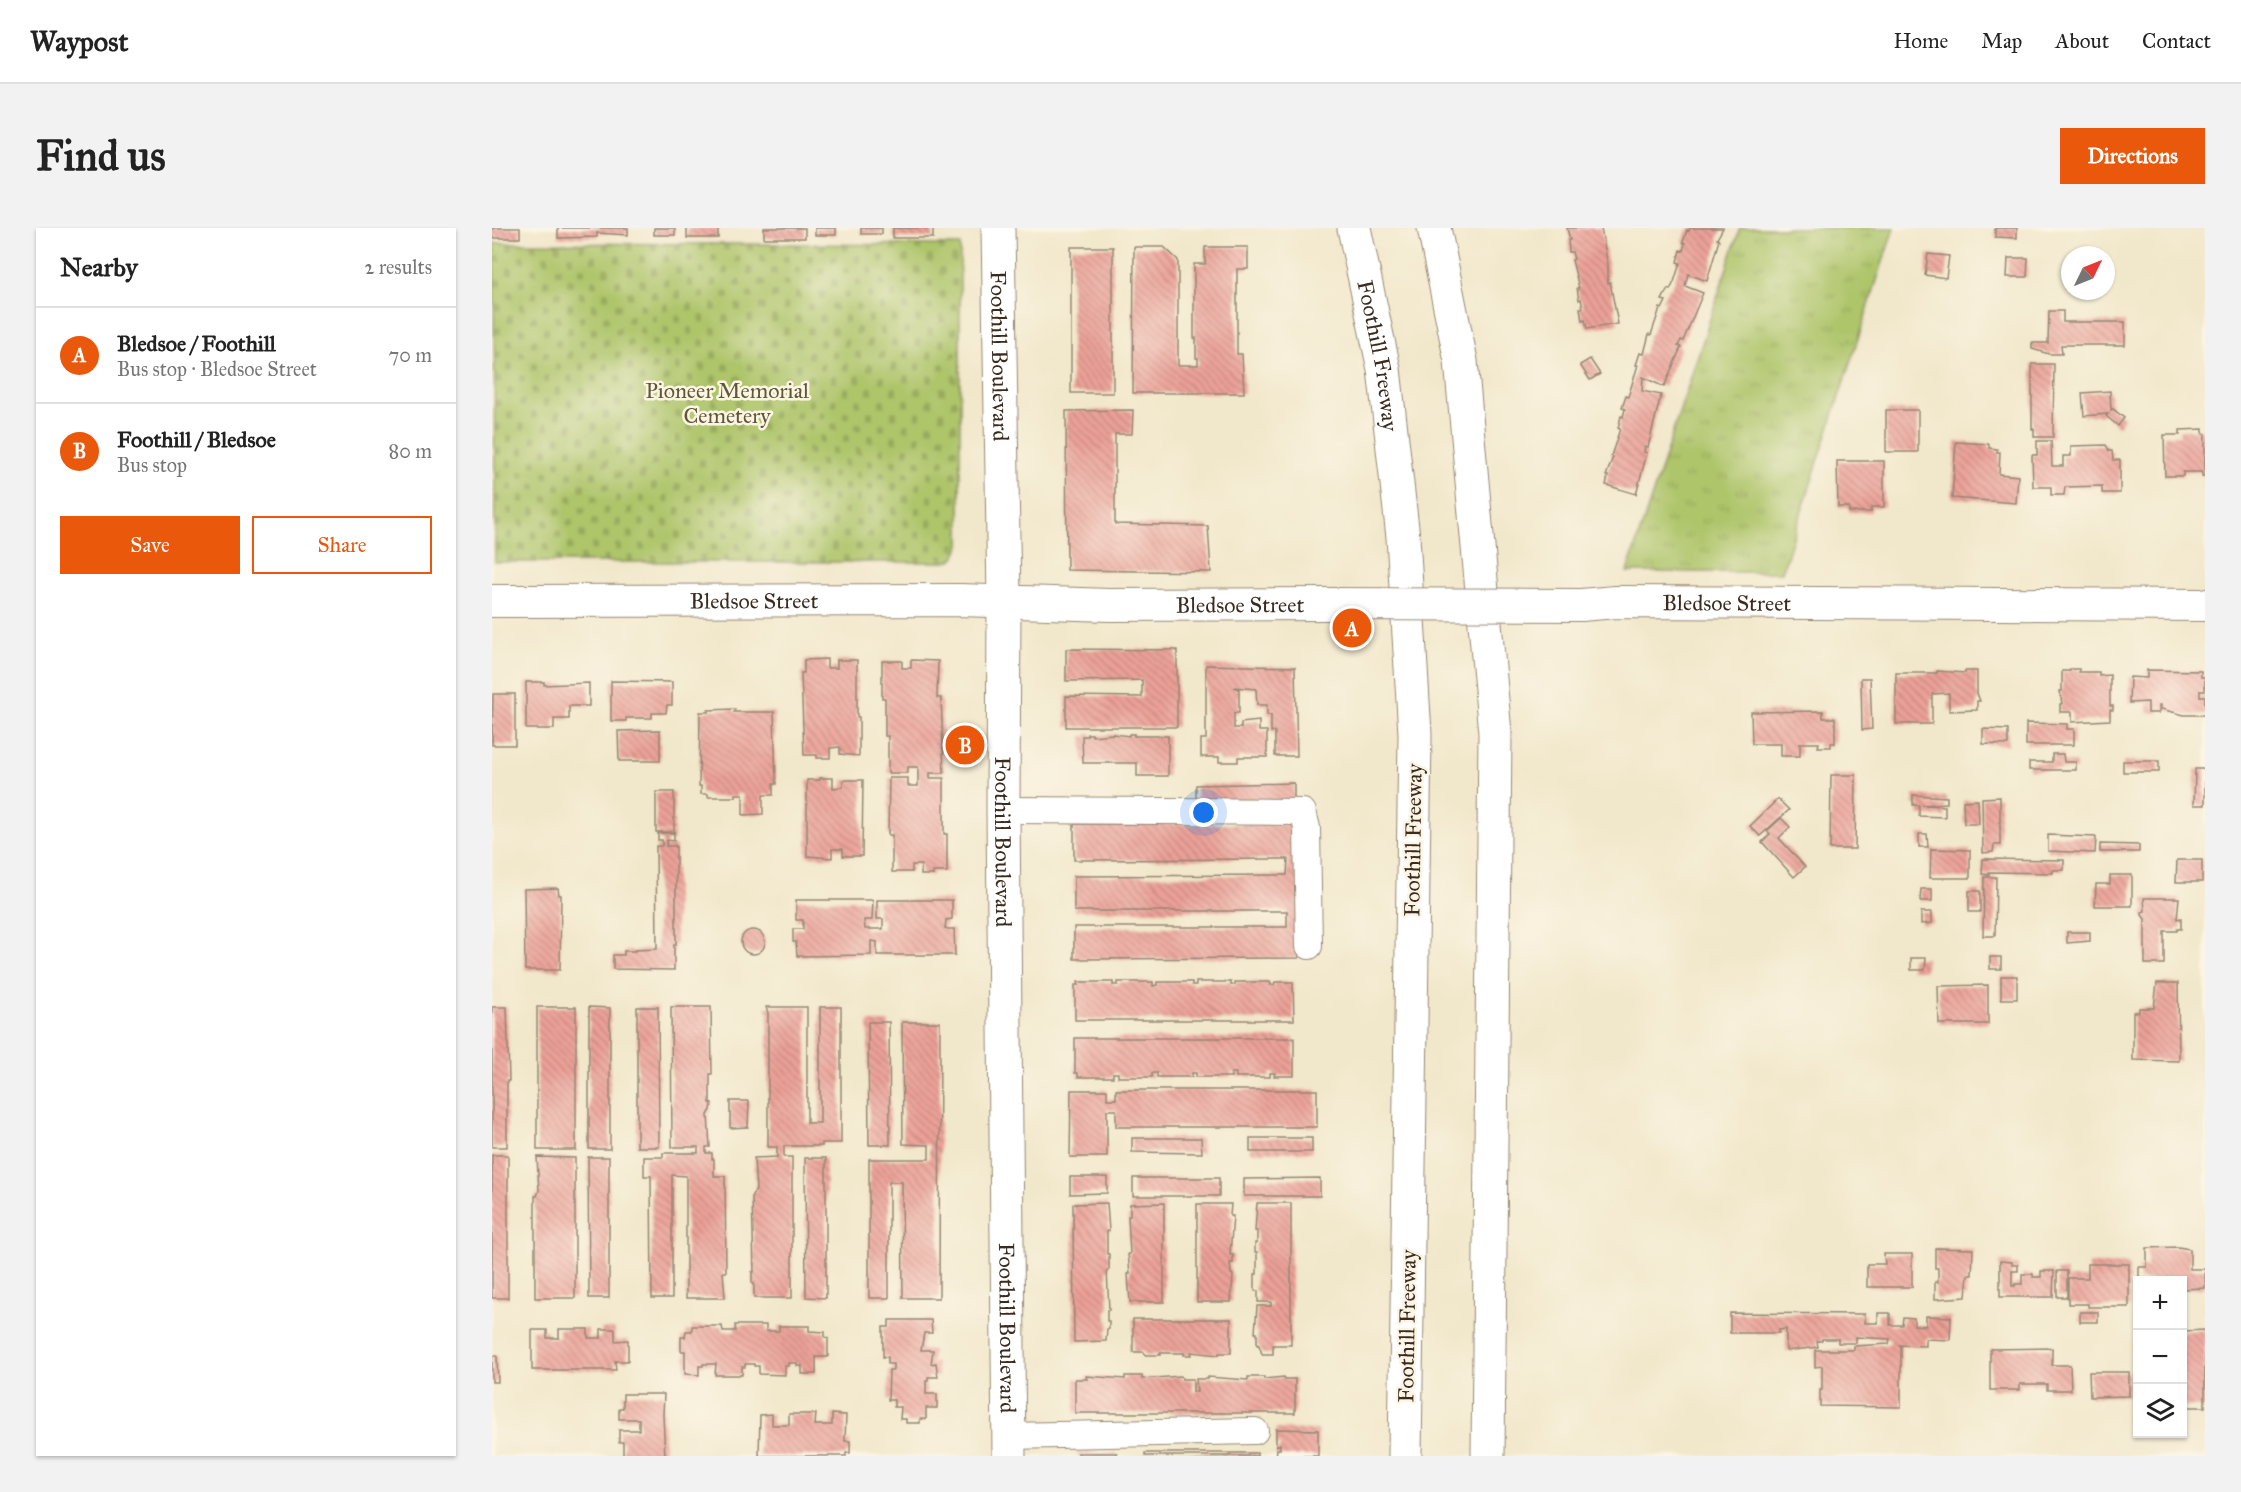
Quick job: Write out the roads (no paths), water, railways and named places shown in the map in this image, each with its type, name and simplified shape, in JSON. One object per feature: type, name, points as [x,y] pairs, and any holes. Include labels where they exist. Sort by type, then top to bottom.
[{"type":"main road","name":"Foothill Boulevard","points":[[998,228],[1004,600],[1003,810],[1009,1446]]},
{"type":"main road","name":"Foothill Freeway","points":[[1354,228],[1384,369],[1403,537],[1415,734],[1405,1456]]},
{"type":"main road","points":[[1434,228],[1461,361],[1495,733],[1488,1456]]},
{"type":"street","name":"Bledsoe Street","points":[[492,601],[1004,600],[1109,605],[1581,605],[1626,602],[2205,605]]},
{"type":"street","points":[[1003,810],[1303,812],[1307,828],[1309,946]]},
{"type":"street","points":[[1009,1446],[1255,1431]]},
{"type":"place","name":"Bledsoe / Foothill","points":[[1352,628]]},
{"type":"place","name":"Foothill / Bledsoe","points":[[965,745]]},
{"type":"park label","name":"Pioneer Memorial Cemetery","points":[[727,402]]}]
